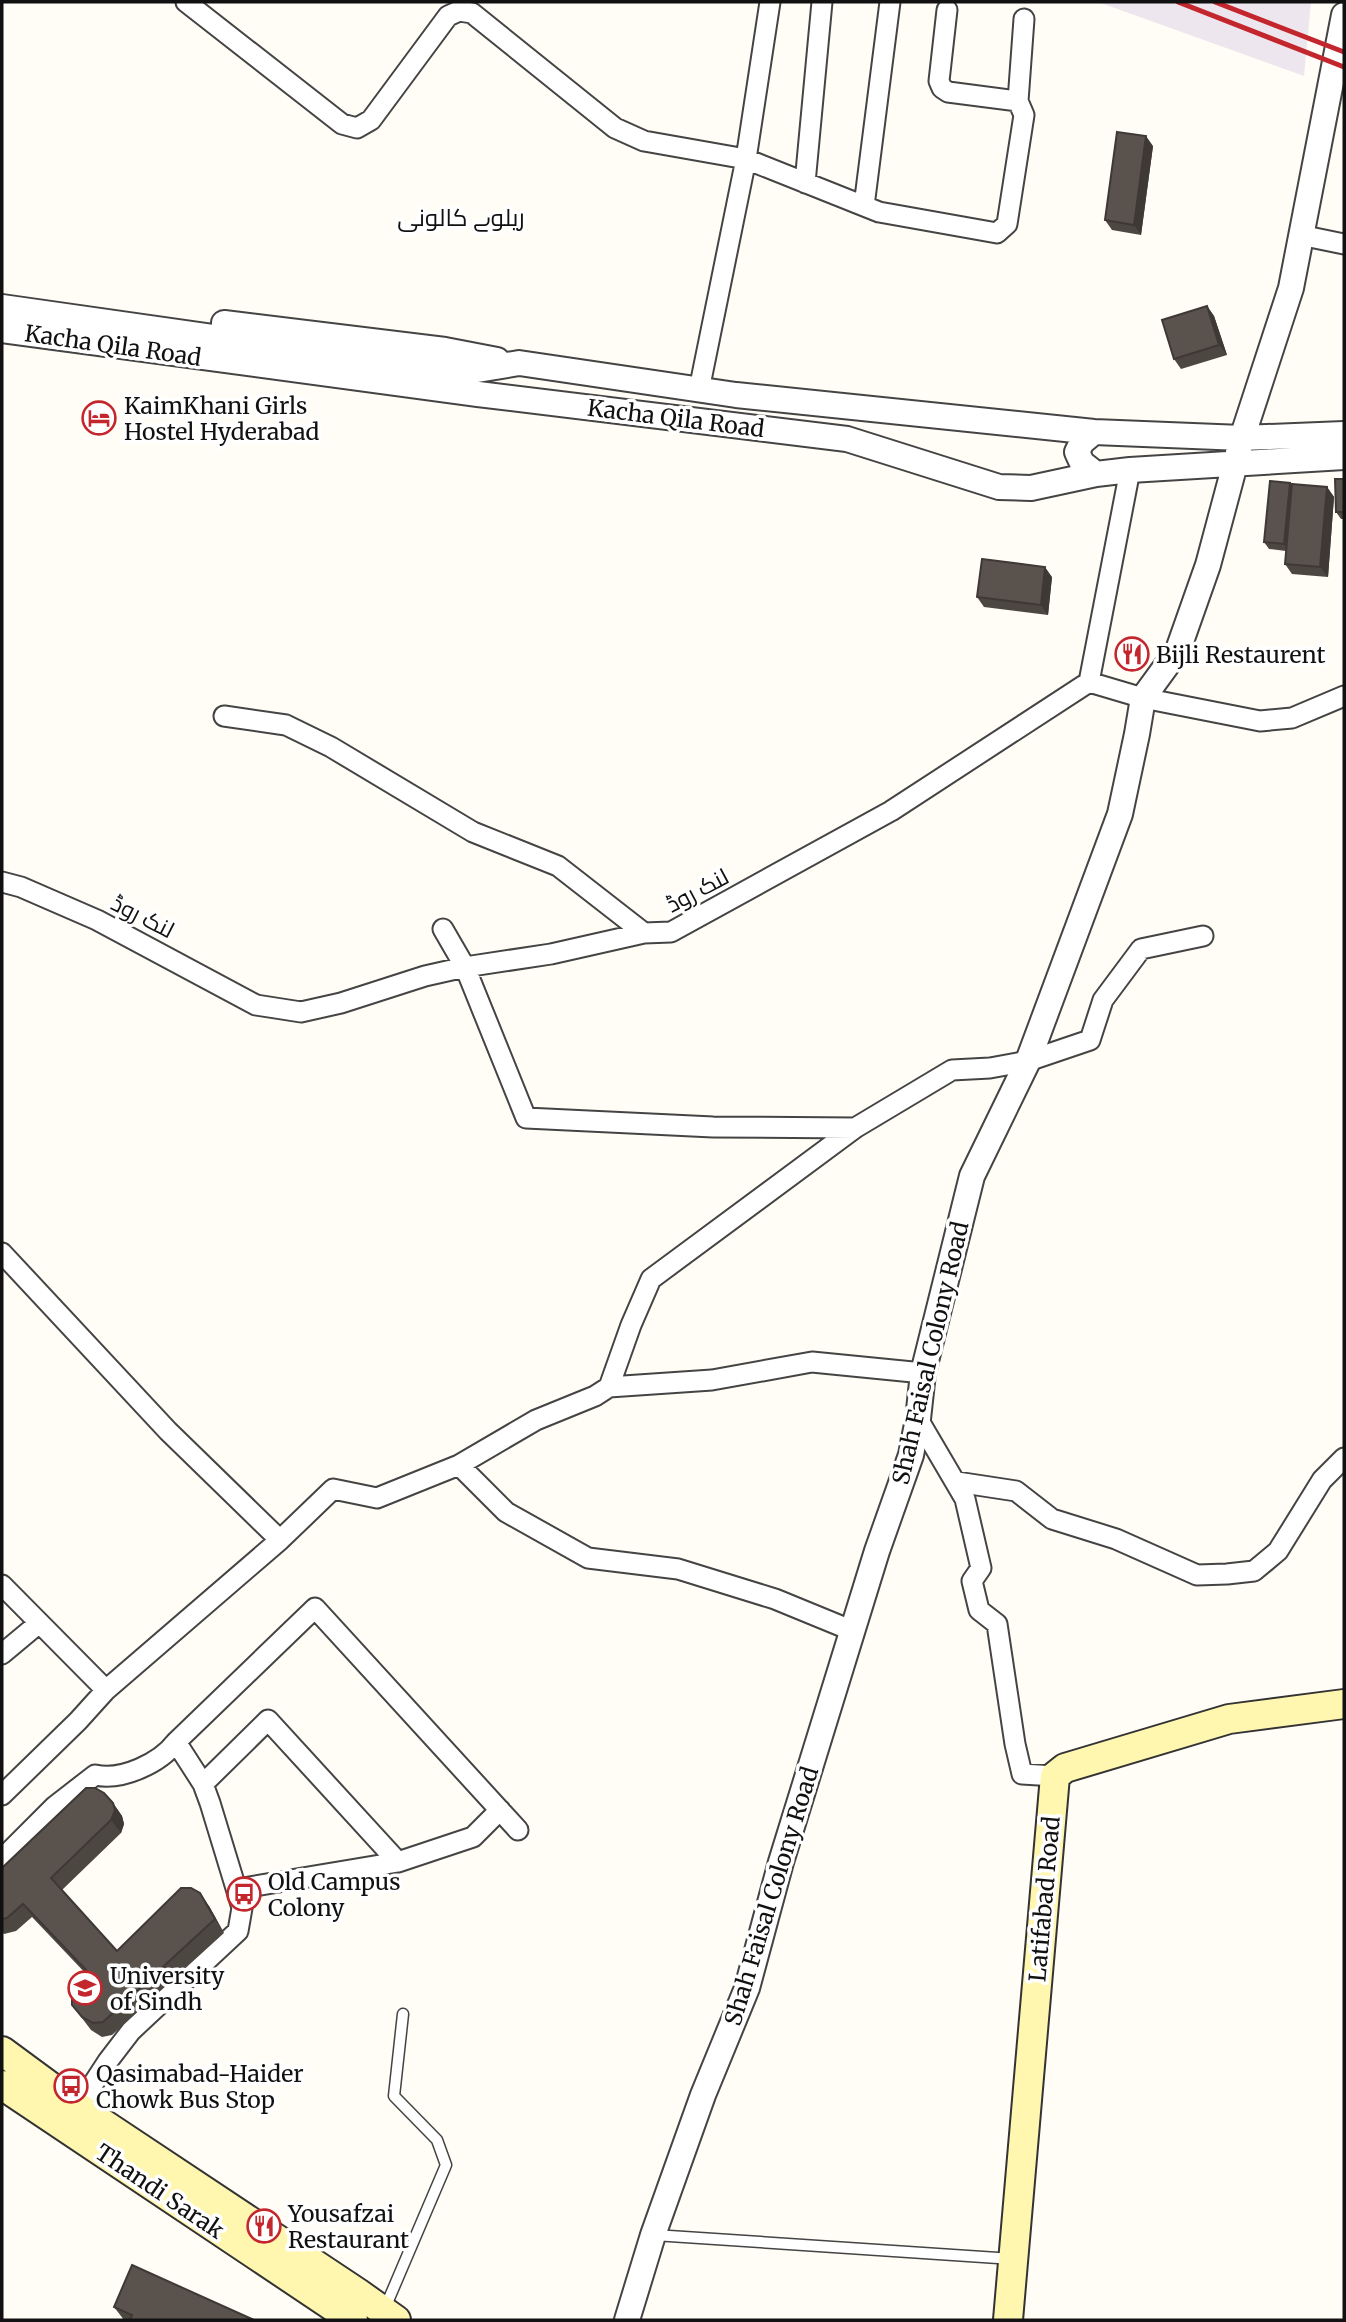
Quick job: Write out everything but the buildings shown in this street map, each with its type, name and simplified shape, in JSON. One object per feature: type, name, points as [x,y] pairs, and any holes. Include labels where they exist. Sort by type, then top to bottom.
[{"type":"main road","points":[[1055,1776],[1065,1768],[1229,1719],[1344,1704]]},
{"type":"main road","name":"Latifabad Road","points":[[1008,2320],[1055,1776]]},
{"type":"main road","name":"Thandi Sarak","points":[[2,2051],[78,2107],[389,2316]]},
{"type":"main road","name":"Thandi Sarak","points":[[2,2085],[353,2320]]},
{"type":"street","points":[[186,2],[342,124],[358,128],[371,120],[448,16],[460,11],[472,13],[615,128],[644,141],[746,159],[879,212],[997,233],[1007,225],[1024,115],[1018,101],[1024,19]]},
{"type":"street","points":[[699,390],[746,159],[770,2]]},
{"type":"street","points":[[805,183],[822,2]]},
{"type":"street","points":[[864,206],[890,2]]},
{"type":"street","points":[[947,10],[939,81],[942,88],[948,92],[1018,101]]},
{"type":"street","name":"Shah Faisal Colony Road","points":[[627,2320],[653,2235],[703,2095],[747,1988],[780,1862],[877,1551],[911,1455],[923,1373],[972,1175],[1028,1061],[1120,814],[1143,698],[1178,650],[1208,565],[1242,438],[1291,288],[1344,15]]},
{"type":"street","points":[[1300,235],[1344,244]]},
{"type":"street","name":"Kacha Qila Road","points":[[2,290],[445,351],[699,390],[1094,432],[1242,438]]},
{"type":"street","points":[[2,307],[437,369],[465,372],[519,363]]},
{"type":"street","name":"Kacha Qila Road","points":[[8,332],[847,439],[999,487],[1031,488],[1096,474],[1130,470],[1344,457]]},
{"type":"street","points":[[465,372],[522,399]]},
{"type":"street","points":[[1094,432],[1082,442],[1077,452],[1083,463],[1096,474]]},
{"type":"street","points":[[1242,438],[1344,434]]},
{"type":"street","points":[[1130,470],[1089,682],[1143,698],[1260,721],[1292,718],[1344,696]]},
{"type":"street","name":"لنک روڈ","points":[[2,882],[21,887],[97,920],[256,1005],[301,1012],[465,967],[551,954],[644,933],[671,932],[891,811],[1089,682]]},
{"type":"street","points":[[224,716],[286,725],[331,747],[473,832],[558,866],[644,933]]},
{"type":"street","points":[[443,929],[465,967],[526,1118],[713,1128],[855,1128]]},
{"type":"street","points":[[609,1387],[651,1279],[855,1128],[952,1070],[990,1068],[1028,1061],[1090,1040],[1103,1000],[1141,949],[1203,936]]},
{"type":"street","points":[[2,1253],[168,1431],[280,1540]]},
{"type":"street","points":[[2,1795],[106,1690],[280,1540],[333,1489],[377,1498],[459,1465],[536,1420],[595,1396],[609,1387],[712,1380],[812,1362],[923,1373]]},
{"type":"street","points":[[918,1419],[965,1499],[981,1567],[972,1581],[979,1610],[997,1624],[1022,1774],[1055,1776]]},
{"type":"street","points":[[957,1482],[1016,1491],[1052,1519],[1116,1539],[1197,1575],[1227,1574],[1254,1571],[1278,1551],[1322,1480],[1344,1458]]},
{"type":"street","points":[[459,1465],[506,1512],[588,1558],[678,1569],[775,1599],[853,1631]]},
{"type":"street","points":[[2,1585],[106,1690]]},
{"type":"street","points":[[2,1859],[55,1806],[95,1775],[108,1778],[148,1764],[168,1753],[176,1742],[315,1608],[518,1830]]},
{"type":"street","points":[[2,1654],[38,1624]]},
{"type":"street","points":[[203,1784],[268,1720],[398,1862]]},
{"type":"street","points":[[78,2107],[131,2031],[238,1931],[242,1908],[203,1784],[176,1742]]},
{"type":"street","points":[[237,1889],[398,1862],[473,1837],[500,1810]]},
{"type":"lane","points":[[389,2316],[446,2165],[437,2140],[394,2096],[402,2014]]},
{"type":"lane","points":[[653,2235],[1013,2259]]},
{"type":"shaded area","points":[[1098,2],[1311,2],[1304,76]]},
{"type":"railway","points":[[1178,2],[1344,67]]},
{"type":"railway","points":[[1215,2],[1344,52]]},
{"type":"place","name":"KaimKhani Girls Hostel Hyderabad","points":[[99,418]]},
{"type":"place","name":"Bijli Restaurent","points":[[1132,654]]},
{"type":"place","name":"Old Campus Colony","points":[[244,1894]]},
{"type":"place","name":"University of Sindh","points":[[85,1988]]},
{"type":"place","name":"Qasimabad-Haider Chowk Bus Stop","points":[[71,2086]]},
{"type":"place","name":"Yousafzai Restaurant","points":[[264,2226]]},
{"type":"district","name":"ریلوے کالونی","points":[[461,217]]}]
